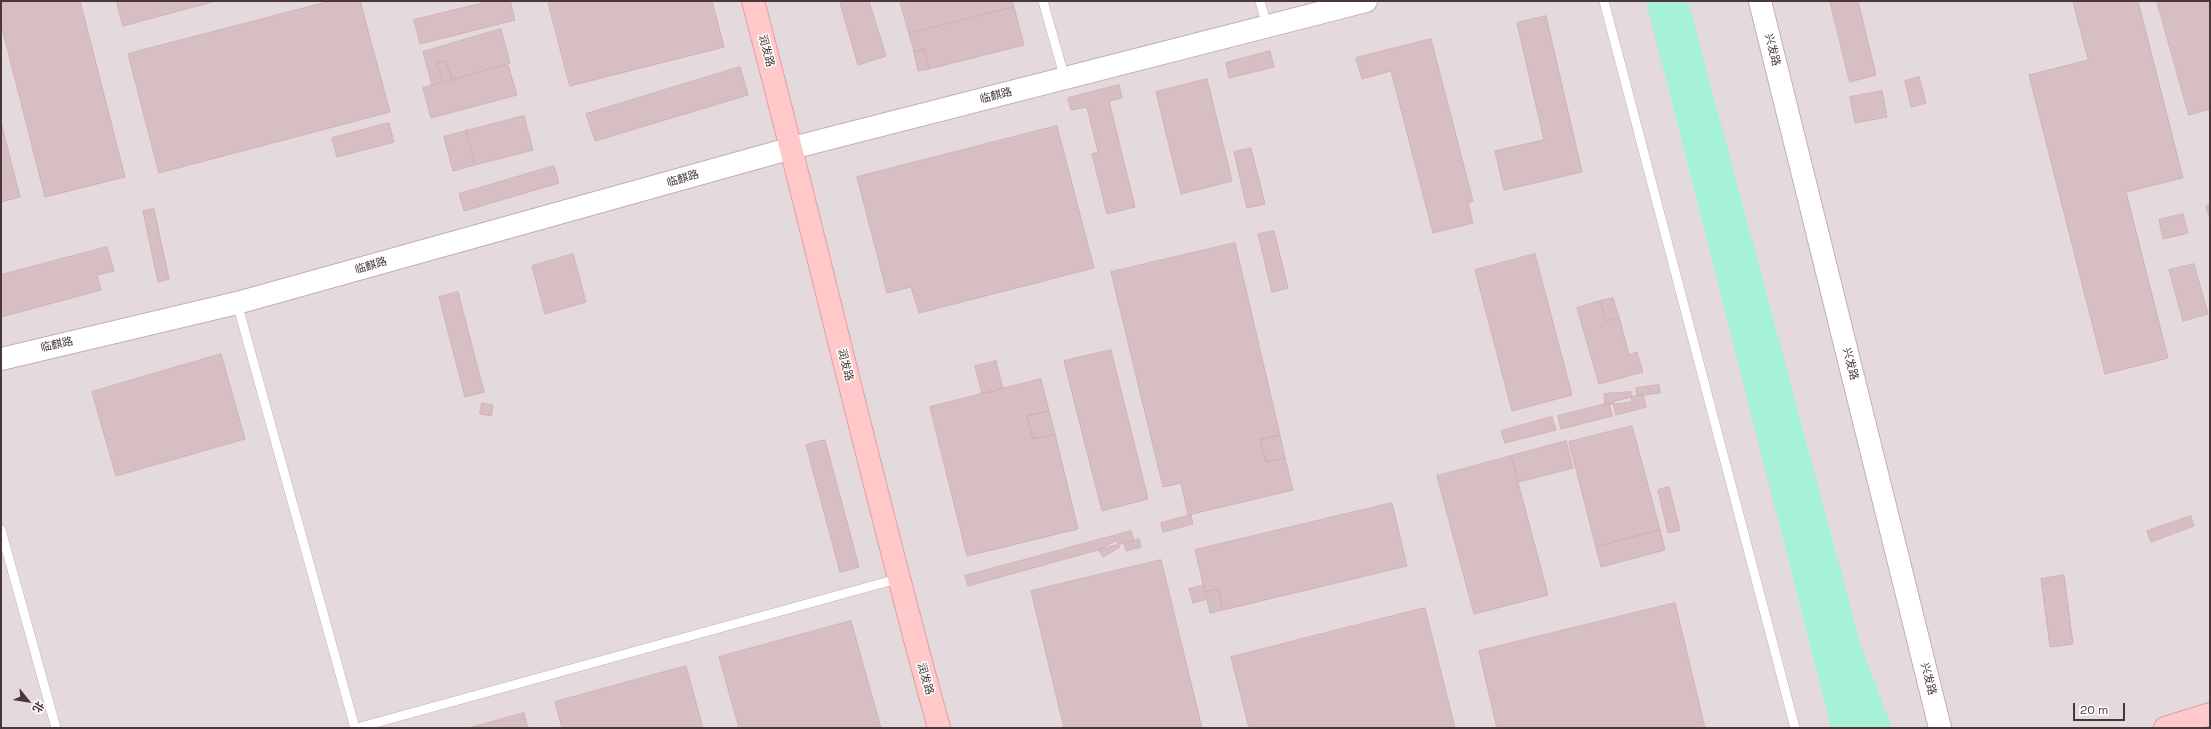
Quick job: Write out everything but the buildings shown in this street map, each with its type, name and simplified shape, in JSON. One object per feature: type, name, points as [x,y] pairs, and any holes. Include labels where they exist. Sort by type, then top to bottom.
[{"type":"main road","name":"润发路","points":[[753,1],[792,148],[897,579],[939,728]]},
{"type":"main road","points":[[2165,728],[2210,714]]},
{"type":"street","name":"临麒路","points":[[1,359],[237,303],[792,148],[1366,1]]},
{"type":"street","name":"兴发路","points":[[1760,1],[1940,728]]},
{"type":"lane","points":[[1043,1],[1065,79]]},
{"type":"lane","points":[[1260,1],[1268,27]]},
{"type":"lane","points":[[1604,1],[1795,728]]},
{"type":"lane","points":[[237,303],[356,728],[897,579]]},
{"type":"lane","points":[[1,530],[56,728]]},
{"type":"shaded area","points":[[1,1],[2210,1],[2210,728],[1,728]]},
{"type":"shaded area","points":[[1646,1],[1688,1],[1861,646],[1892,728],[1831,728]]}]
